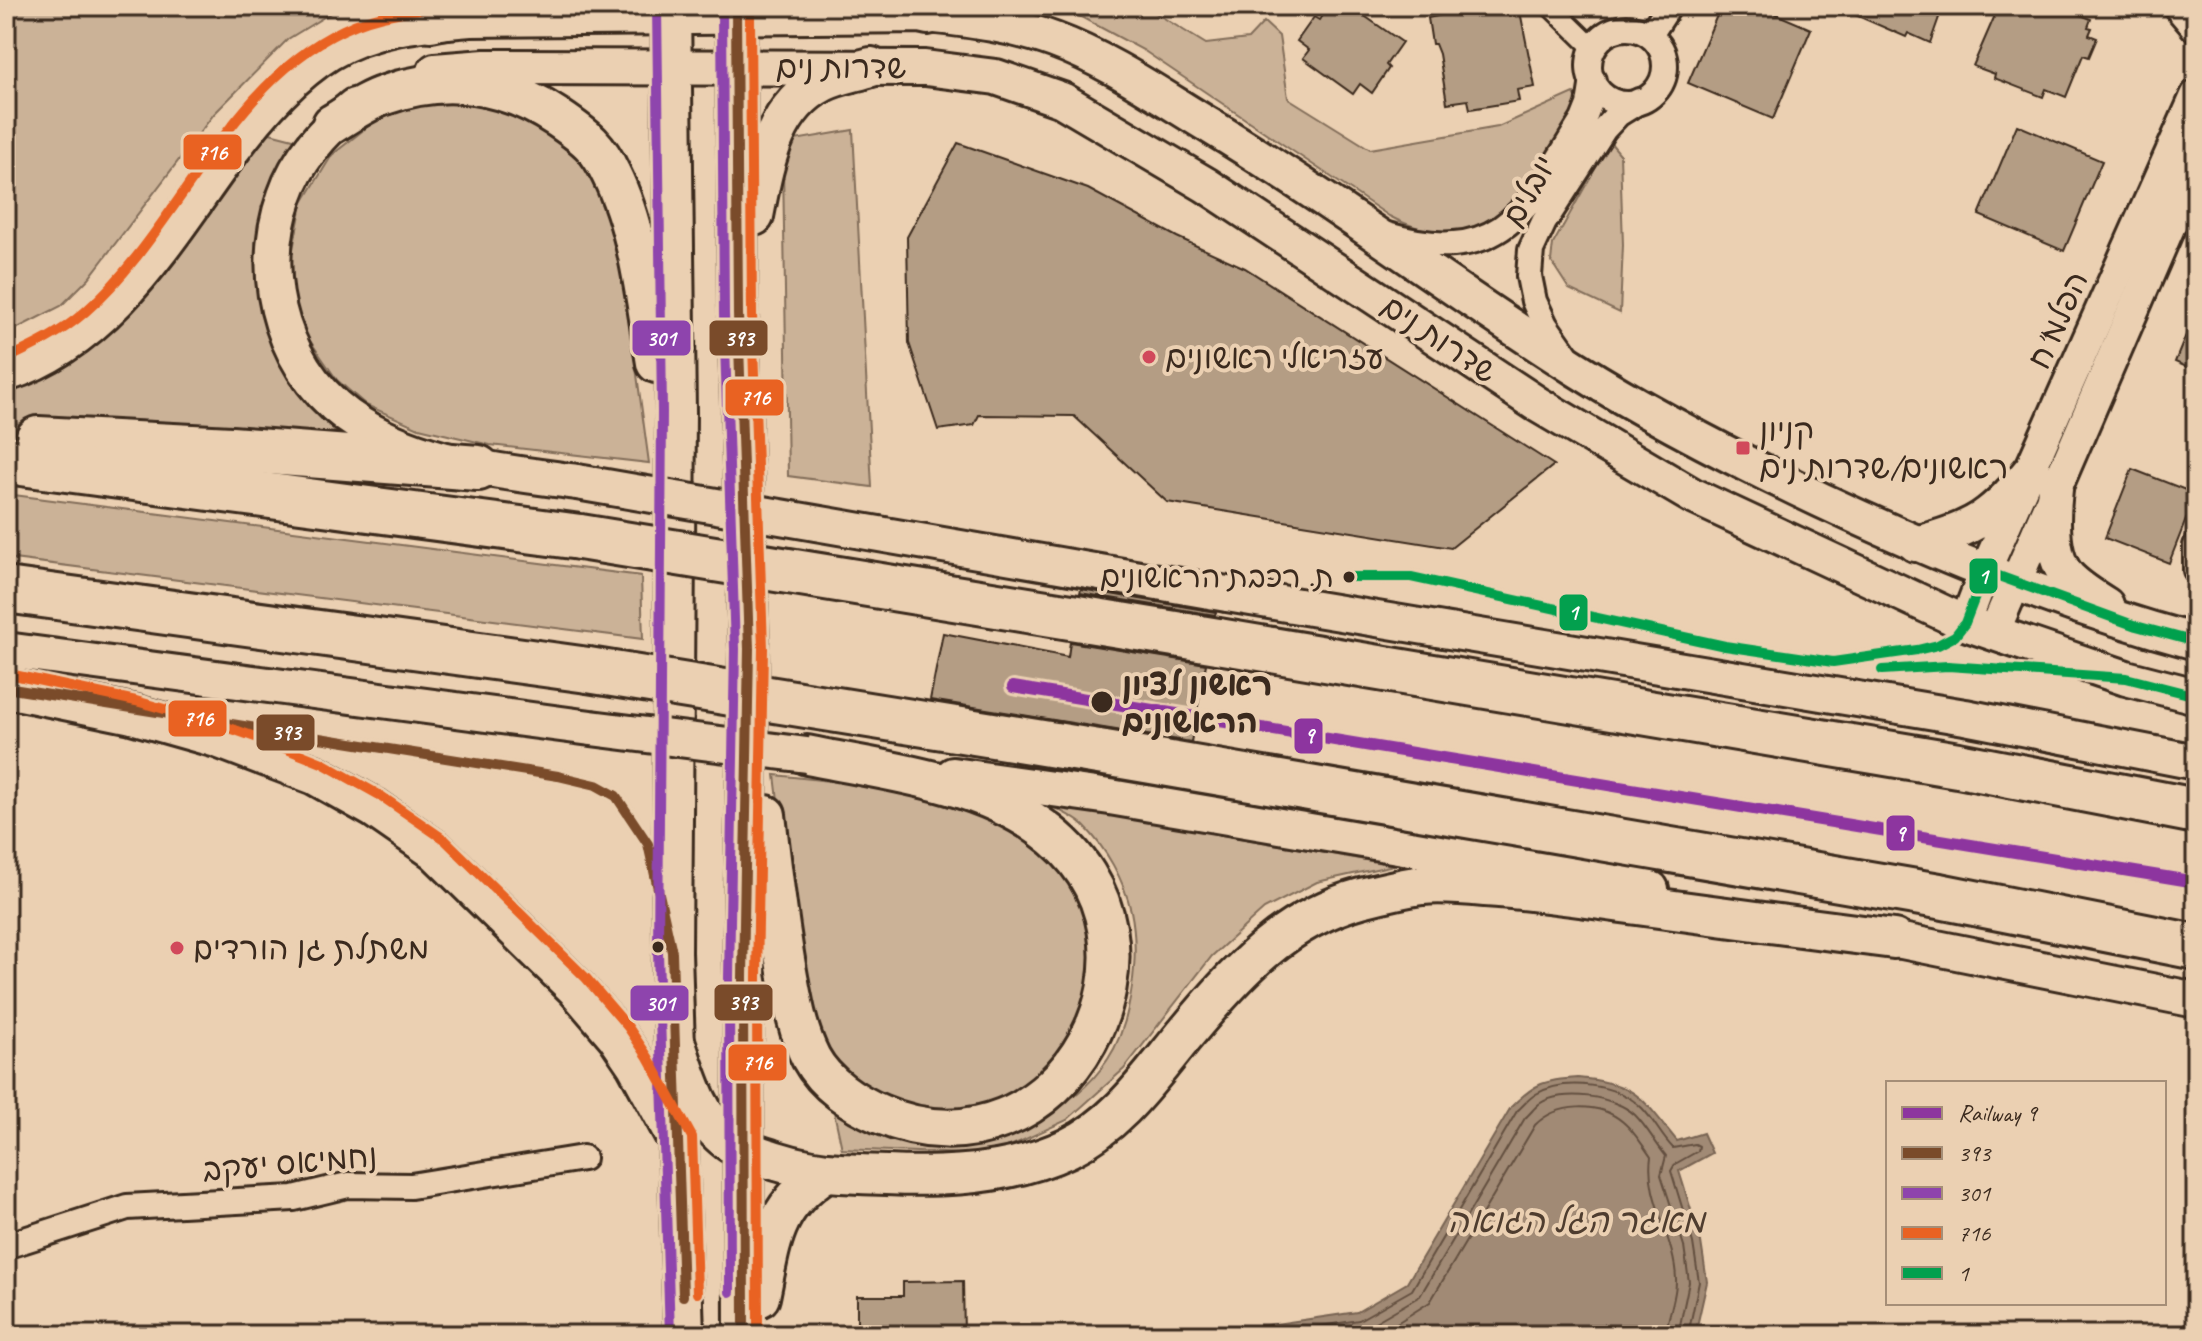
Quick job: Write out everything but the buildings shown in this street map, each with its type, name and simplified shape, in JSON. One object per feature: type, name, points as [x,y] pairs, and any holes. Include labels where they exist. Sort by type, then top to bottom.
[{"type":"highway","points":[[6,437],[231,449],[478,468]]},
{"type":"highway","points":[[6,461],[580,537],[1958,765],[2196,811]]},
{"type":"highway","points":[[6,590],[588,670],[1117,755],[1939,896],[2196,947]]},
{"type":"main road","points":[[431,22],[509,6]]},
{"type":"main road","name":"שדרות נים","points":[[6,374],[78,338],[113,305],[146,268],[270,103],[328,53],[360,37],[414,24],[470,19],[672,12],[911,10],[1009,26],[1085,53],[1234,141],[1578,369],[1718,451],[1915,544],[2136,626],[2196,642]]},
{"type":"main road","points":[[736,11],[738,314],[749,649],[743,977],[744,1335]]},
{"type":"main road","points":[[672,12],[675,519],[672,952],[684,1335]]},
{"type":"main road","points":[[738,314],[752,223],[776,130],[791,108],[825,80],[871,67]]},
{"type":"main road","name":"שדרות נים","points":[[2196,696],[2126,678],[1979,628],[1693,496],[1537,404],[1206,185],[1062,100],[996,77],[925,68],[871,67],[449,69],[417,74],[387,86],[356,104],[332,124],[300,165],[285,195],[276,229],[272,263],[279,316],[288,341],[316,386],[360,425],[419,451],[478,468],[577,482],[1965,717],[2196,762]]},
{"type":"main road","points":[[332,124],[385,95],[437,82],[460,83],[511,93],[533,101],[593,143],[612,176],[638,260],[657,366],[675,519]]},
{"type":"main road","points":[[1915,544],[1950,535],[1980,521],[2044,479],[2060,561],[2066,575],[2136,626]]},
{"type":"main road","points":[[749,649],[775,896],[794,1007],[812,1059],[837,1089],[870,1110],[899,1122],[931,1128],[963,1128],[998,1121],[1018,1112],[1054,1088],[1083,1051],[1097,1022],[1107,987],[1109,950],[1104,912],[1096,891],[1062,845],[1043,828],[994,801],[915,777],[807,755]]},
{"type":"main road","points":[[6,650],[1110,797],[1664,891],[2196,1000]]},
{"type":"main road","points":[[6,688],[132,714],[217,738],[315,775],[374,808],[436,851],[576,988],[617,1036],[636,1064],[678,1140]]},
{"type":"main road","points":[[676,1044],[699,1102],[712,1124],[727,1141],[744,1150],[785,1164],[826,1172],[923,1177],[966,1175],[1037,1160],[1069,1147],[1101,1127],[1126,1105],[1251,960],[1291,928],[1322,911],[1358,899],[1425,885],[1520,889],[1909,942]]},
{"type":"main road","points":[[752,1335],[775,1229],[796,1196],[826,1172]]},
{"type":"street","points":[[1550,6],[1594,49]]},
{"type":"street","points":[[1650,35],[1669,6]]},
{"type":"street","points":[[2179,6],[2196,26]]},
{"type":"street","points":[[2186,6],[2196,9]]},
{"type":"street","points":[[1621,29],[1634,29],[1650,35],[1661,49],[1665,72],[1658,88],[1639,101],[1616,101],[1601,93],[1593,80],[1590,60],[1594,49],[1605,36],[1621,29]]},
{"type":"street","name":"יובלים","points":[[1368,230],[1419,243],[1447,245],[1474,241],[1510,223],[1530,204],[1583,120],[1593,80]]},
{"type":"street","name":"הפלמ\"ח","points":[[2044,479],[2196,96]]},
{"type":"street","name":"יובלים","points":[[1578,369],[1545,325],[1534,301],[1529,276],[1531,250],[1544,222],[1604,129],[1618,114],[1639,101]]},
{"type":"street","name":"הפלמ\"ח","points":[[1979,628],[2044,479],[2196,165]]},
{"type":"street","points":[[2196,546],[2196,570]]},
{"type":"street","name":"נחמיאס יעקב","points":[[6,1246],[127,1207],[294,1198],[348,1185],[411,1186],[583,1158]]},
{"type":"shaded area","points":[[6,6],[342,6],[288,39],[214,114],[89,278],[61,306],[6,334]]},
{"type":"shaded area","points":[[1055,6],[1153,6],[1154,12],[1206,44],[1248,39],[1264,22],[1279,36],[1288,98],[1370,149],[1498,127],[1574,93],[1578,109],[1543,164],[1504,209],[1481,224],[1455,232],[1425,230],[1389,216],[1143,50]]},
{"type":"shaded area","points":[[430,101],[498,105],[550,129],[590,169],[610,222],[627,301],[649,463],[490,445],[419,428],[366,405],[337,380],[306,335],[295,303],[291,259],[302,204],[332,155],[376,120]]},
{"type":"shaded area","points":[[853,130],[872,487],[788,476],[783,166],[789,141]]},
{"type":"shaded area","points":[[262,131],[301,141],[261,243],[335,424],[333,441],[6,423],[6,388],[118,321],[155,285]]},
{"type":"shaded area","points":[[1610,142],[1620,154],[1623,245],[1620,313],[1569,289],[1551,261],[1553,244]]},
{"type":"shaded area","points":[[6,494],[641,576],[643,639],[6,558]]},
{"type":"shaded area","points":[[775,775],[912,790],[1011,824],[1069,873],[1096,943],[1084,1018],[1021,1096],[962,1115],[876,1098],[830,1062],[799,975]]},
{"type":"shaded area","points":[[1047,804],[1394,865],[1317,882],[1264,909],[1212,956],[1124,1069],[1067,1120],[1006,1148],[967,1154],[842,1149],[834,1112],[875,1133],[901,1140],[986,1134],[1033,1120],[1055,1109],[1093,1079],[1108,1059],[1123,1027],[1132,988],[1135,947],[1131,911],[1119,876],[1100,844],[1080,823]]},
{"type":"water","name":"מאגר הגל הגואה","points":[[1578,1078],[1613,1084],[1636,1095],[1677,1141],[1703,1133],[1712,1153],[1679,1171],[1701,1242],[1707,1282],[1695,1335],[1233,1335],[1269,1325],[1357,1312],[1407,1283],[1511,1107],[1541,1084]]},
{"type":"rail line","name":"9","points":[[1013,687],[2196,882]]},
{"type":"transit line","name":"716","points":[[6,359],[66,326],[118,279],[235,122],[267,86],[302,55],[356,24],[413,10],[456,6]]},
{"type":"transit line","name":"301","points":[[657,6],[662,412],[658,952],[670,1335]]},
{"type":"transit line","name":"301","points":[[722,6],[724,314],[735,649],[729,977],[730,1292]]},
{"type":"transit line","name":"393","points":[[736,6],[738,314],[749,649],[743,977],[744,1335]]},
{"type":"transit line","name":"716","points":[[746,6],[750,16],[752,314],[763,649],[757,977],[758,1335]]},
{"type":"transit line","name":"1","points":[[1349,577],[1411,577],[1725,646],[1833,662],[1917,650],[1938,645],[1955,636],[1965,623],[1985,571],[2136,626],[2196,642]]},
{"type":"transit line","name":"1","points":[[1882,670],[1948,666],[2126,678],[2196,696]]},
{"type":"transit line","name":"716","points":[[9,674],[136,701],[272,743],[322,763],[381,796],[445,840],[586,978],[628,1027],[648,1057],[692,1137],[697,1293]]},
{"type":"transit line","name":"393","points":[[6,688],[558,776],[596,785],[616,796],[648,844],[672,952],[683,1296]]},
{"type":"place","name":"עזריאלי ראשונים","points":[[1149,357]]},
{"type":"place","name":"קניון ראשונים/שדרות נים","points":[[1743,448]]},
{"type":"place","name":"ת. רכבת הראשונים","points":[[1349,577]]},
{"type":"place","name":"ראשון לציון הראשונים","points":[[1102,702]]},
{"type":"place","name":"משתלת גן הורדים","points":[[177,948]]}]
